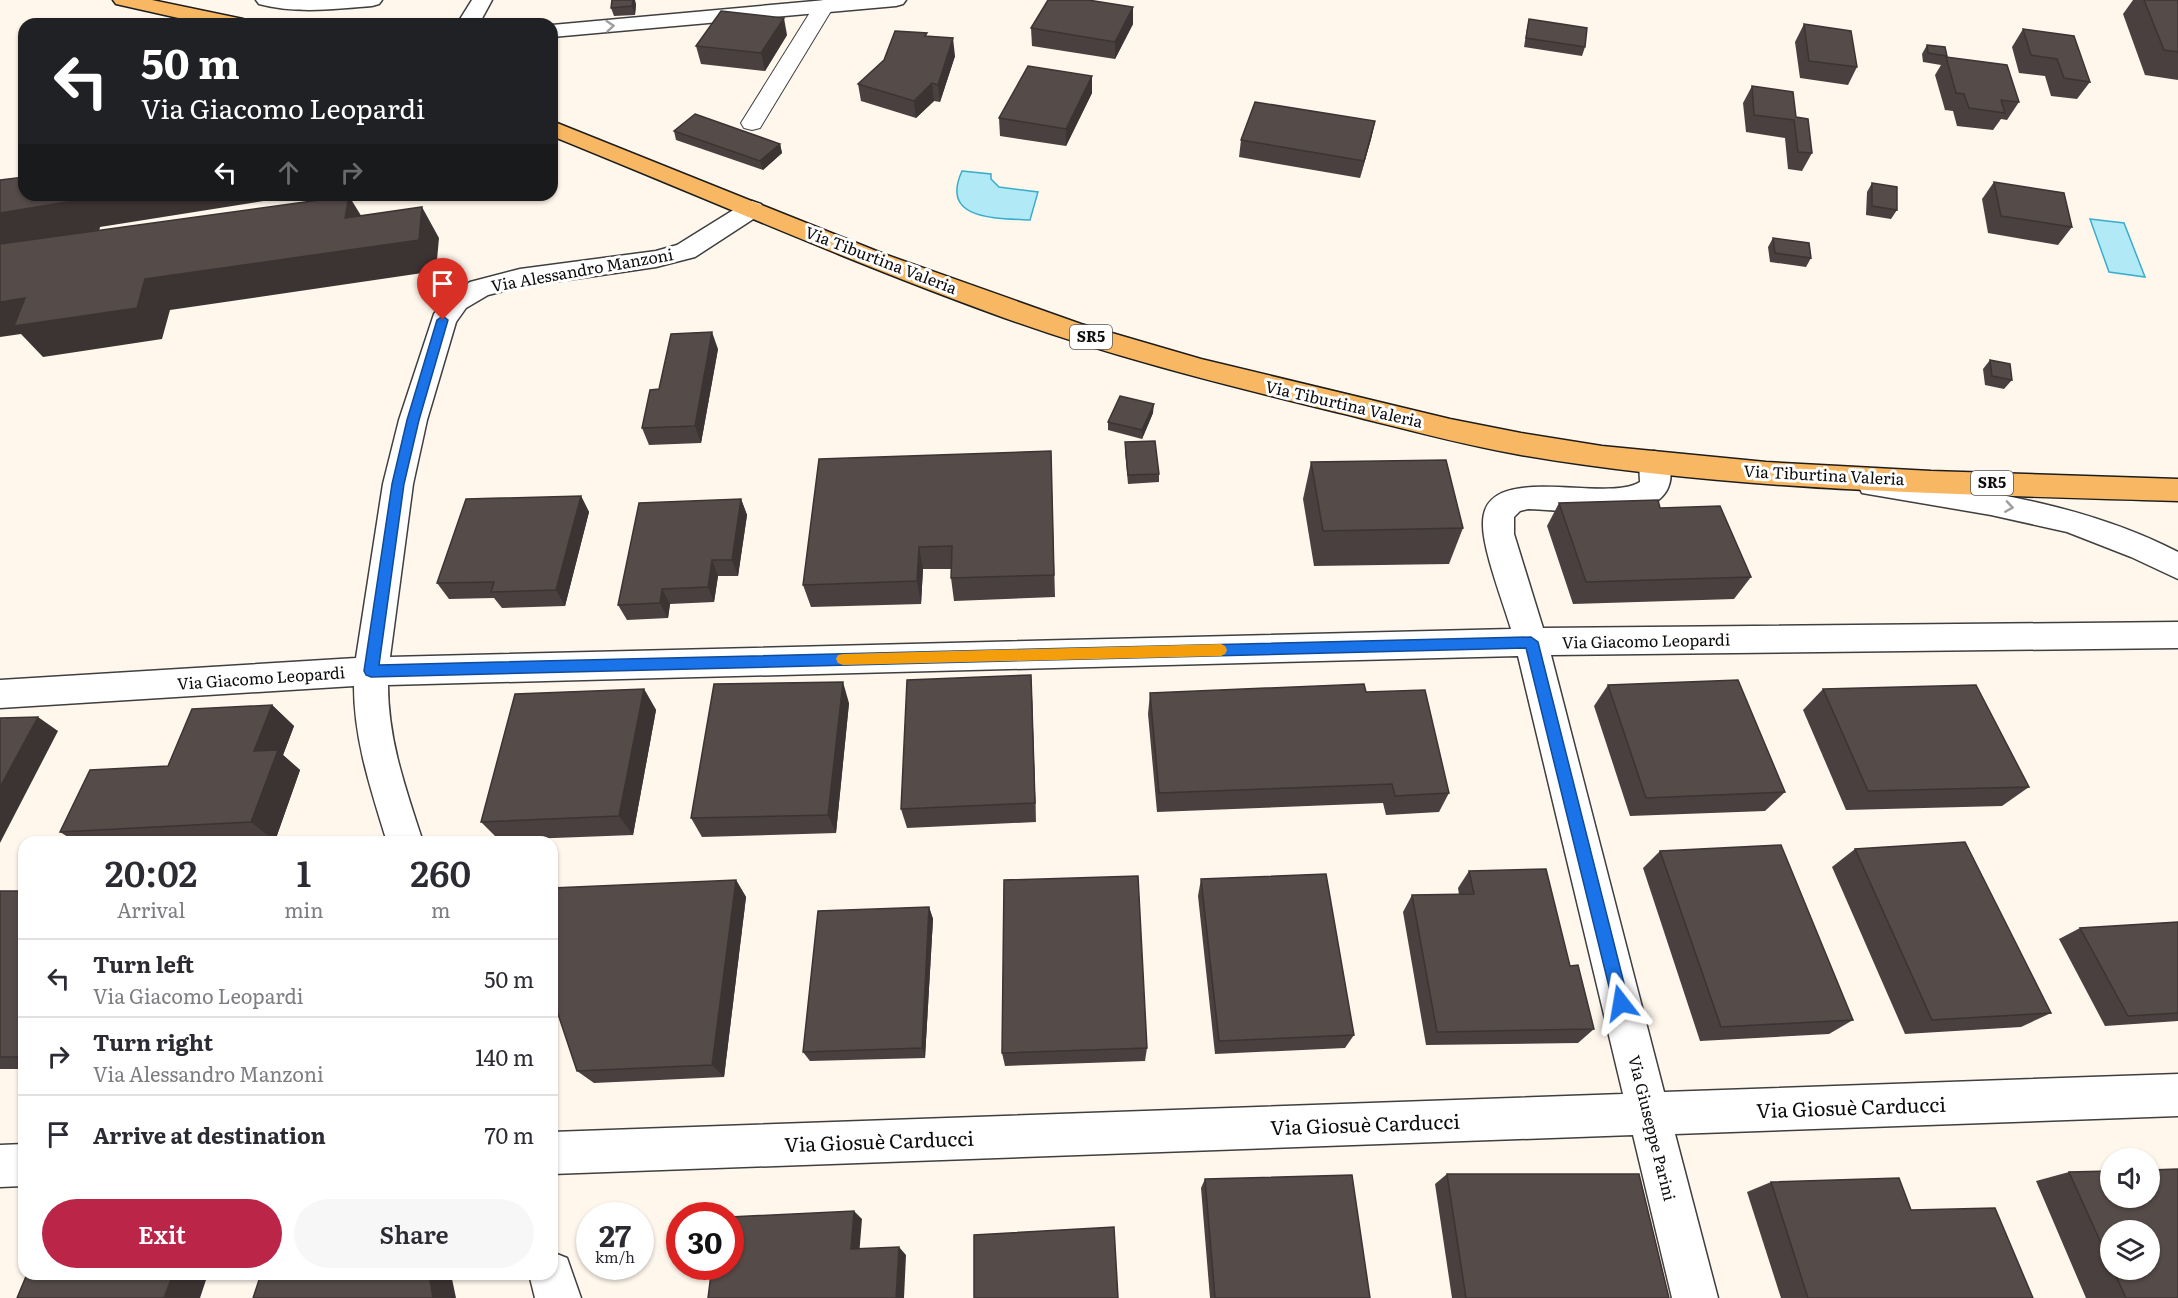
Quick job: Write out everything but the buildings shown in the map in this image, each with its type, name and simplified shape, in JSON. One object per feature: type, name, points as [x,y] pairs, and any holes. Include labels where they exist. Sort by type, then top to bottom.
[{"type":"main road","points":[[123,0],[207,18]]},
{"type":"main road","name":"Via Tiburtina Valeria","points":[[558,130],[988,302],[1071,331],[1248,381],[1436,426],[1562,450],[1654,462],[1806,474],[2178,490]]},
{"type":"street","points":[[266,0],[311,4],[372,0]]},
{"type":"street","points":[[472,18],[482,0]]},
{"type":"street","points":[[558,30],[896,0]]},
{"type":"street","name":"Via Alessandro Manzoni","points":[[403,836],[379,759],[371,708],[371,671],[398,484],[438,330],[448,312],[467,294],[498,282],[644,261],[686,251],[752,209]]},
{"type":"street","name":"Via Giuseppe Parini","points":[[1654,462],[1656,480],[1653,489],[1645,495],[1633,499],[1599,501],[1530,498],[1516,500],[1506,504],[1499,512],[1499,534],[1531,642],[1695,1298]]},
{"type":"street","points":[[1806,474],[2068,519],[2131,542],[2178,567]]},
{"type":"street","name":"Via Giacomo Leopardi","points":[[0,694],[371,671],[1531,642],[2178,635]]},
{"type":"street","name":"Via Giosuè Carducci","points":[[558,1153],[2178,1095]]},
{"type":"street","points":[[0,1166],[18,1166]]},
{"type":"street","points":[[553,1280],[558,1298]]},
{"type":"lane","points":[[752,123],[824,6]]},
{"type":"water","points":[[962,171],[991,174],[991,179],[999,187],[1038,192],[1030,220],[988,217],[965,208],[958,199],[957,187]]},
{"type":"water","points":[[2090,219],[2124,223],[2145,277],[2109,272]]},
{"type":"slow traffic","points":[[843,659],[1221,650]]},
{"type":"route","points":[[443,320],[438,330],[413,420],[398,484],[371,671],[1531,642],[1621,1003]]}]
